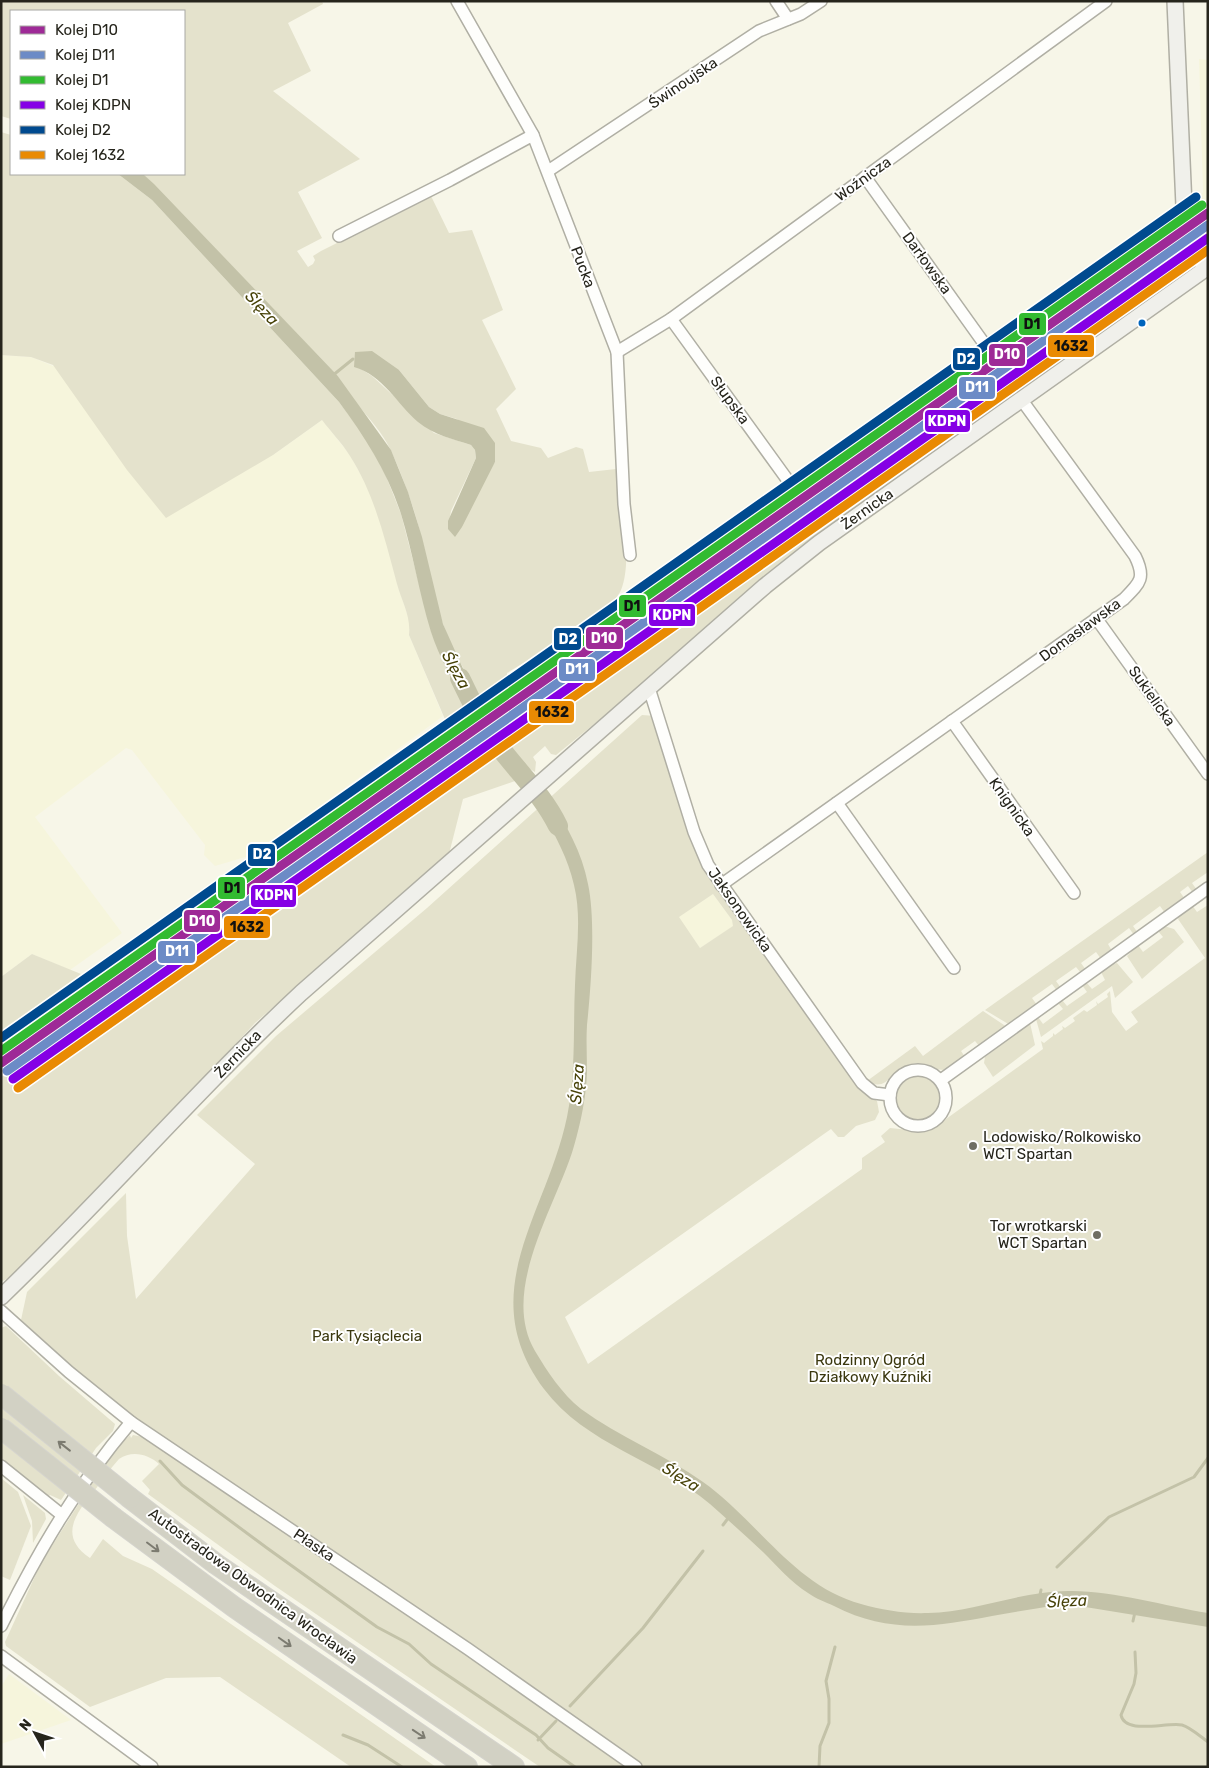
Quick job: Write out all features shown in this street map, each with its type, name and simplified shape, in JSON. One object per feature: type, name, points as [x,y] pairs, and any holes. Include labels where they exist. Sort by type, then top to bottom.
[{"type":"highway","name":"Autostradowa Obwodnica Wrocławia","points":[[1,1394],[130,1498],[216,1564],[514,1767]]},
{"type":"highway","name":"Autostradowa Obwodnica Wrocławia","points":[[1,1428],[114,1518],[234,1607],[467,1767]]},
{"type":"street","name":"Pucka","points":[[457,1],[533,135],[617,352],[624,504],[630,554]]},
{"type":"street","points":[[776,1],[788,19]]},
{"type":"street","name":"Świnoujska","points":[[548,171],[759,31],[801,14],[821,1]]},
{"type":"street","name":"Woźnicza","points":[[617,352],[671,319],[1106,1]]},
{"type":"street","points":[[1174,1],[1185,229],[1192,249],[1207,267]]},
{"type":"street","points":[[339,236],[450,180],[533,135]]},
{"type":"street","name":"Darłowska","points":[[865,177],[988,349]]},
{"type":"street","name":"Żernicka","points":[[1,1297],[60,1240],[263,1028],[491,826],[796,561],[1207,267]]},
{"type":"street","name":"Słupska","points":[[671,319],[789,482]]},
{"type":"street","name":"Domasławska","points":[[721,885],[1124,598],[1136,587],[1142,577],[1135,556],[1021,399]]},
{"type":"street","name":"Sukielicka","points":[[1096,618],[1208,774]]},
{"type":"street","name":"Jaksonowicka","points":[[649,688],[694,832],[708,865],[862,1083],[874,1092],[890,1095]]},
{"type":"street","name":"Knignicka","points":[[952,721],[1074,893]]},
{"type":"street","points":[[837,803],[954,968]]},
{"type":"street","points":[[941,1080],[1208,888]]},
{"type":"street","points":[[925,1070],[941,1080],[947,1097],[942,1113],[929,1124],[912,1126],[904,1123],[893,1111],[890,1095],[898,1078],[906,1072],[925,1070]]},
{"type":"street","name":"Płaska","points":[[1,1311],[75,1377],[131,1422],[468,1649],[636,1767]]},
{"type":"street","points":[[1,1626],[33,1562],[85,1478],[131,1422]]},
{"type":"street","points":[[1,1466],[62,1515]]},
{"type":"street","points":[[1,1656],[152,1767]]},
{"type":"shaded area","points":[[1199,59],[1208,60],[1208,241],[1202,238],[1195,205],[1203,192]]},
{"type":"shaded area","points":[[1,355],[31,357],[273,455],[322,420],[350,455],[370,492],[384,532],[398,587],[410,622],[409,635],[443,716],[260,850],[252,855],[215,866],[204,855],[205,845],[132,750],[126,748],[35,817],[122,933],[70,970],[32,954],[1,977]]},
{"type":"shaded area","points":[[713,894],[732,920],[734,926],[700,948],[678,917]]},
{"type":"shaded area","points":[[9,1674],[71,1720],[1,1744],[1,1687]]},
{"type":"green space","points":[[1,1],[322,1],[323,4],[288,23],[311,71],[273,91],[360,159],[298,192],[322,238],[297,251],[308,267],[315,260],[313,256],[321,251],[431,196],[449,233],[472,230],[503,310],[482,320],[516,389],[496,409],[511,441],[541,448],[548,458],[576,447],[583,449],[589,472],[616,469],[625,530],[626,563],[621,590],[614,600],[587,623],[507,673],[507,700],[490,711],[464,669],[447,636],[436,603],[415,515],[401,473],[387,442],[350,395],[337,375],[144,175],[185,175],[185,10],[10,10],[10,119],[1,116]],"holes":[[[361,369],[399,370],[429,407],[440,414],[457,419],[495,462],[448,529],[451,511],[476,458],[475,450],[471,445],[434,433],[372,376]]]},
{"type":"green space","points":[[1,132],[10,135],[10,175],[119,175],[152,200],[339,402],[364,435],[384,471],[401,514],[432,634],[472,723],[460,732],[450,731],[409,635],[407,615],[373,502],[359,471],[347,451],[322,420],[273,455],[166,518],[127,470],[53,365],[31,357],[1,355]]},
{"type":"green space","points":[[1178,250],[1180,257],[1162,285],[1079,345],[1081,348],[766,577],[620,703],[556,755],[551,754],[545,746],[533,757],[536,762],[535,772],[523,765],[501,732],[502,726],[791,520]]},
{"type":"green space","name":"Park Tysiąclecia","points":[[642,715],[655,716],[688,830],[705,870],[862,1090],[877,1101],[879,1112],[875,1120],[856,1126],[844,1137],[838,1137],[831,1129],[565,1317],[588,1364],[862,1169],[862,1158],[885,1142],[881,1136],[890,1128],[919,1131],[935,1127],[1043,1049],[1041,1041],[1044,1043],[1053,1036],[1053,1033],[1055,1035],[1063,1029],[1062,1026],[1065,1028],[1075,1021],[1073,1018],[1084,1010],[1087,1012],[1097,1005],[1096,1001],[1098,1004],[1108,997],[1107,994],[1110,991],[1112,1012],[1126,1031],[1138,1022],[1131,1012],[1205,958],[1178,919],[1192,905],[1197,912],[1208,905],[1208,1767],[645,1767],[471,1645],[134,1418],[78,1374],[21,1320],[27,1292],[126,1193],[127,1236],[136,1299],[255,1164],[197,1115],[276,1036],[427,908]],"holes":[[[713,894],[732,920],[733,926],[700,948],[679,917]]]},
{"type":"green space","points":[[485,738],[512,774],[515,781],[463,799],[449,854],[255,1023],[91,1199],[12,1276],[1,1282],[1,1077]]},
{"type":"green space","points":[[1208,852],[1208,872],[1192,883],[1197,890],[1193,893],[1188,886],[1180,892],[1185,899],[1165,913],[1160,906],[1133,926],[1138,933],[1134,935],[1129,928],[1108,944],[1112,951],[1101,959],[1096,952],[1081,963],[1086,970],[1081,973],[1076,967],[1056,981],[1061,988],[1057,991],[1052,984],[1032,998],[1037,1005],[1010,1025],[985,1010]]},
{"type":"green space","points":[[1164,926],[1174,929],[1184,942],[1142,979],[1127,956],[1138,945],[1143,952],[1163,937],[1158,931]]},
{"type":"green space","points":[[32,954],[81,974],[1,1031],[1,977]]},
{"type":"green space","points":[[1117,963],[1133,982],[1115,998],[1112,986],[1041,1037],[1036,1019],[1038,1017],[1043,1024],[1063,1009],[1058,1003],[1062,1000],[1067,1006],[1087,992],[1082,985],[1086,982],[1092,989],[1105,980],[1101,972]]},
{"type":"green space","points":[[983,1011],[1007,1027],[980,1047],[975,1041],[961,1051],[965,1057],[947,1070],[913,1064],[902,1068],[884,1083],[874,1084],[867,1081],[915,1046],[923,1056]]},
{"type":"green space","points":[[1030,1023],[1035,1045],[993,1077],[984,1063],[985,1057]]},
{"type":"green space","points":[[924,1074],[936,1080],[941,1088],[941,1106],[936,1114],[928,1119],[914,1120],[902,1114],[897,1106],[896,1092],[902,1080],[910,1075]]},
{"type":"green space","points":[[6,1326],[59,1376],[115,1424],[113,1431],[96,1448],[61,1500],[50,1495],[48,1497],[1,1459],[1,1328]]},
{"type":"green space","points":[[130,1435],[131,1438],[133,1435],[143,1437],[410,1616],[628,1767],[540,1767],[275,1586],[148,1494],[150,1490],[142,1481],[159,1464],[140,1454],[124,1456],[119,1459],[77,1515],[72,1533],[74,1541],[80,1550],[90,1558],[103,1539],[123,1556],[152,1569],[436,1767],[351,1767],[220,1677],[166,1678],[90,1707],[6,1646],[5,1642],[41,1563],[108,1458]]},
{"type":"green space","points":[[1,1478],[18,1492],[31,1526],[10,1580],[1,1576]]},
{"type":"green space","points":[[23,1495],[45,1513],[46,1519],[33,1543],[32,1521]]},
{"type":"water","points":[[119,175],[144,175],[154,184],[337,375],[391,450],[408,492],[422,537],[443,624],[465,673],[480,696],[465,704],[442,660],[427,617],[396,499],[383,470],[367,442],[339,402],[152,200]]},
{"type":"water","points":[[372,351],[399,370],[429,407],[440,414],[484,428],[495,443],[495,462],[455,537],[448,529],[448,521],[476,458],[475,450],[471,445],[430,430],[418,422],[373,376],[354,367],[355,352]]},
{"type":"water","points":[[550,798],[573,839],[582,861],[588,884],[592,916],[587,1073],[583,1110],[566,1169],[535,1248],[527,1275],[524,1302],[526,1327],[535,1351],[561,1389],[581,1409],[596,1419],[688,1472],[723,1497],[796,1568],[816,1583],[837,1595],[861,1604],[911,1613],[946,1612],[1033,1594],[1085,1591],[1208,1613],[1208,1627],[1073,1605],[1057,1605],[951,1623],[912,1626],[873,1621],[854,1615],[818,1599],[802,1589],[710,1504],[668,1475],[623,1451],[580,1424],[561,1408],[544,1389],[523,1353],[514,1319],[514,1286],[521,1253],[557,1153],[567,1117],[572,1084],[578,909],[574,885],[565,857],[544,814],[540,813],[541,807]]},
{"type":"waterway","points":[[332,376],[353,359]]},
{"type":"waterway","name":"Ślęza","points":[[460,678],[492,737],[538,794],[558,826]]},
{"type":"waterway","points":[[1057,1567],[1109,1517],[1194,1477],[1208,1458]]},
{"type":"waterway","points":[[160,1461],[182,1485],[267,1548],[377,1627],[409,1644],[431,1664],[536,1735],[548,1748],[575,1767]]},
{"type":"waterway","points":[[723,1525],[729,1517]]},
{"type":"waterway","points":[[570,1706],[643,1628],[703,1551]]},
{"type":"waterway","points":[[1039,1599],[1041,1590]]},
{"type":"waterway","points":[[1133,1621],[1135,1612]]},
{"type":"waterway","points":[[819,1767],[820,1746],[829,1723],[829,1699],[826,1681],[835,1647]]},
{"type":"waterway","points":[[1135,1652],[1136,1673],[1134,1684],[1121,1715],[1124,1721],[1130,1725],[1138,1726],[1182,1725],[1208,1742]]},
{"type":"waterway","points":[[538,1740],[556,1721]]},
{"type":"waterway","points":[[343,1735],[368,1745],[402,1767]]},
{"type":"rail line","name":"D2","points":[[1,1038],[1196,197]]},
{"type":"rail line","name":"D1","points":[[1,1051],[1202,205]]},
{"type":"rail line","name":"D10","points":[[1,1063],[1208,213]]},
{"type":"rail line","name":"D11","points":[[7,1071],[1208,225]]},
{"type":"rail line","name":"KDPN","points":[[13,1079],[1208,238]]},
{"type":"rail line","name":"1632","points":[[18,1088],[1208,250]]},
{"type":"place","name":"Lodowisko/Rolkowisko WCT Spartan","points":[[973,1146]]},
{"type":"place","name":"Tor wrotkarski WCT Spartan","points":[[1097,1235]]},
{"type":"park label","name":"Rodzinny Ogród Działkowy Kuźniki","points":[[870,1368]]}]
